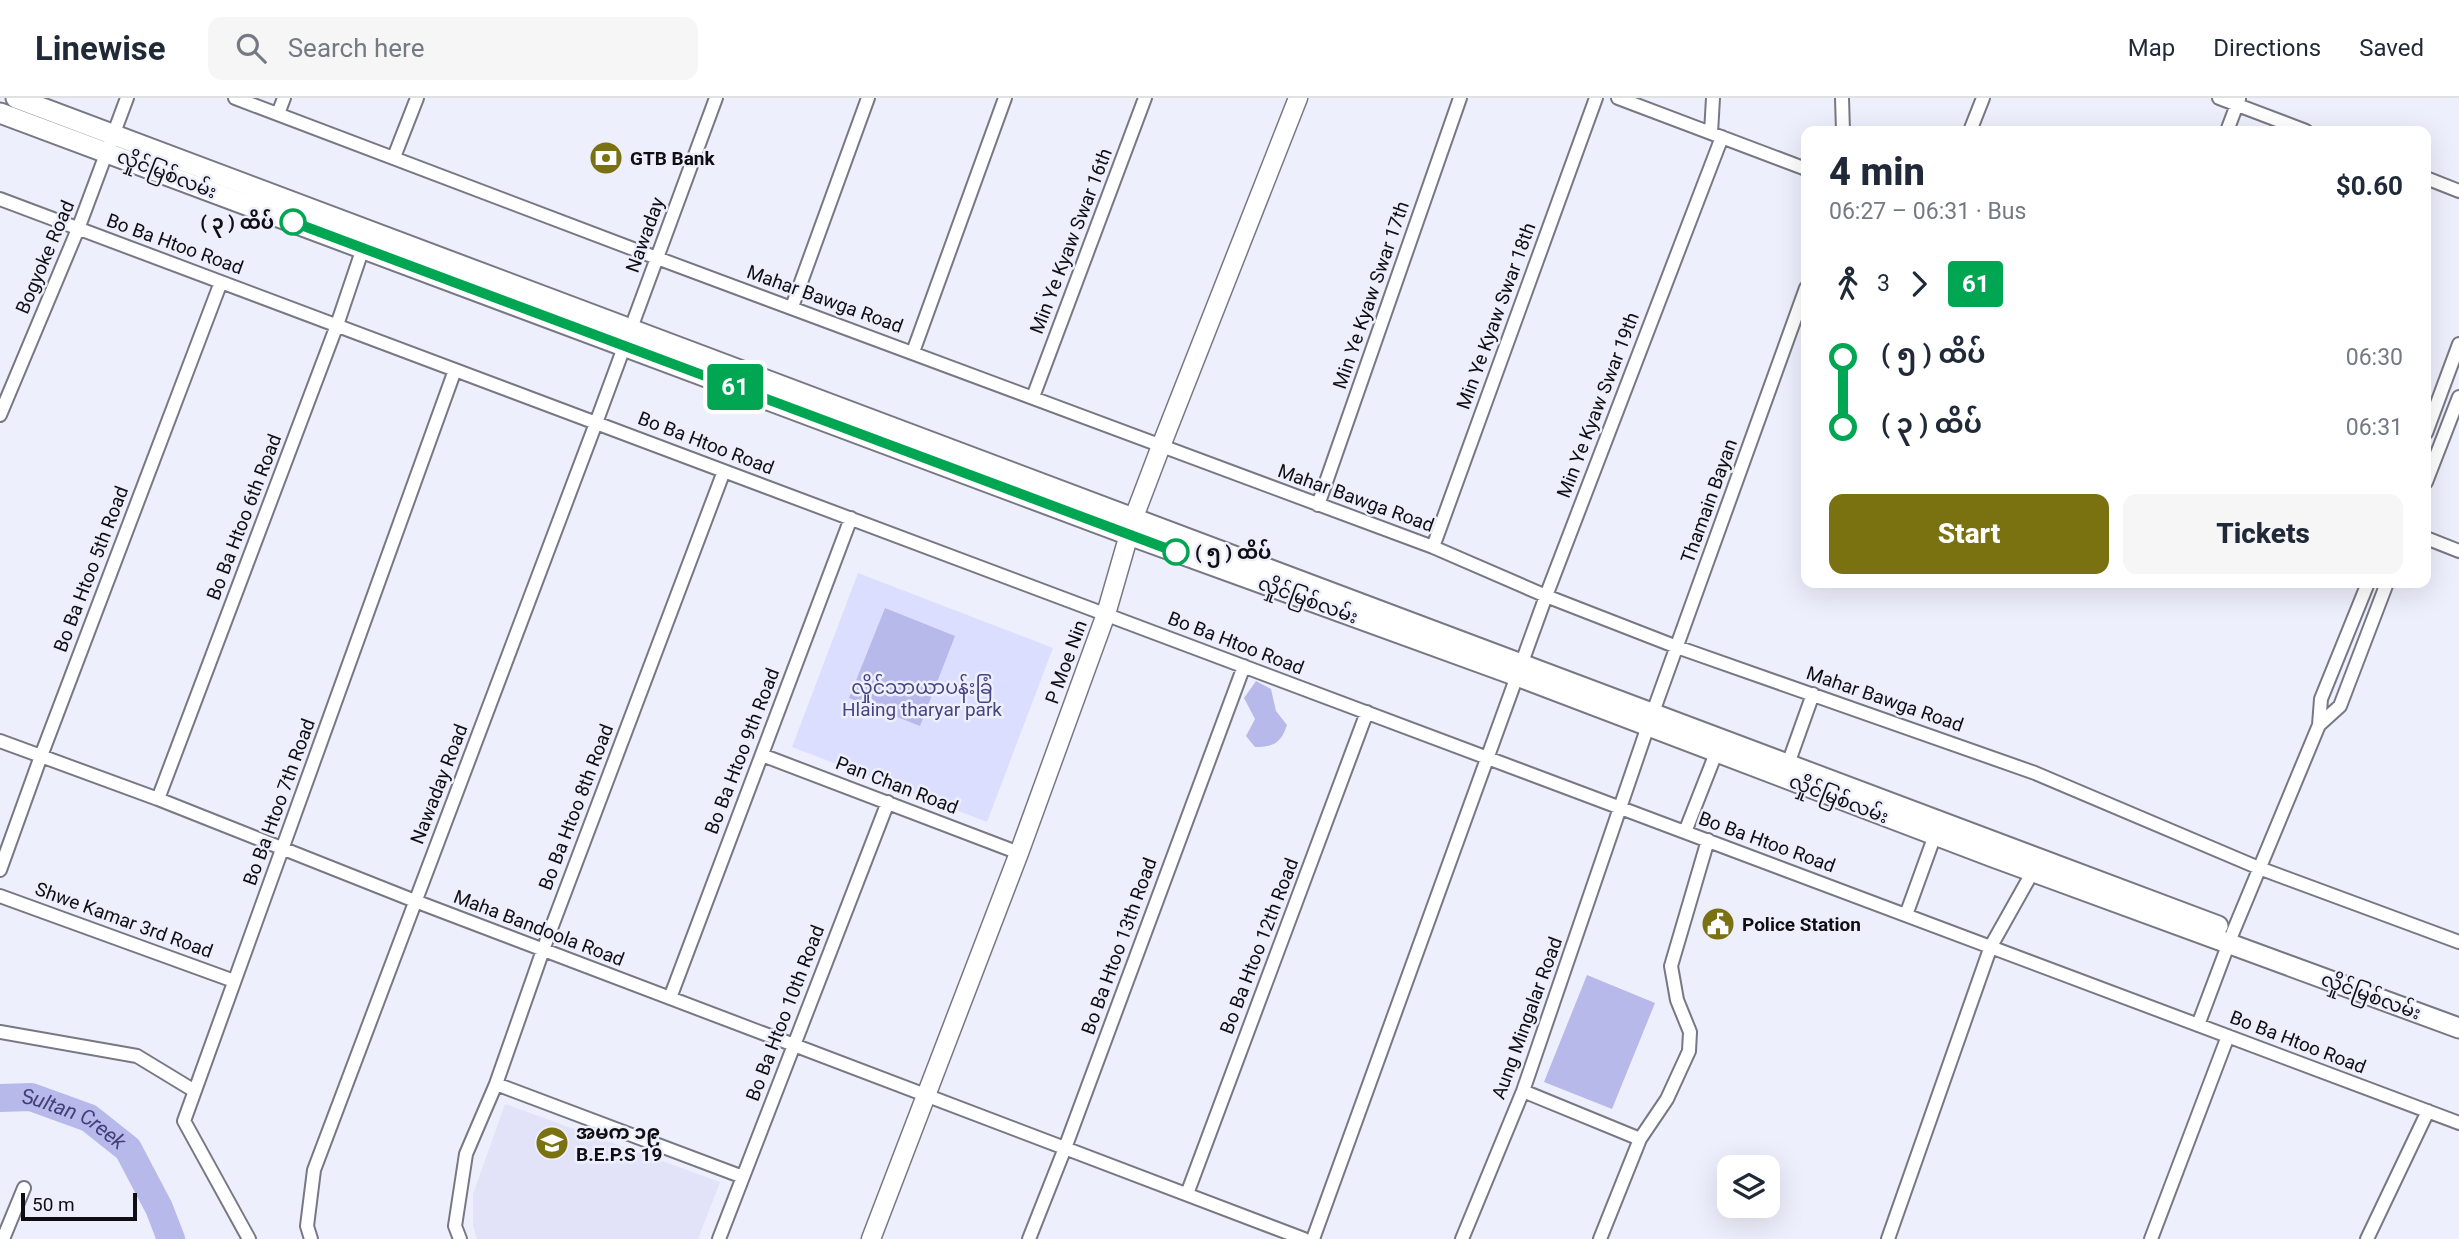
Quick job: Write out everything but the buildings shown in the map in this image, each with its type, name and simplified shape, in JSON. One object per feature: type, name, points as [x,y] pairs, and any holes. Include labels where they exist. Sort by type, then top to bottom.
[{"type":"main road","name":"လှိုင်မြစ်လမ်း","points":[[16,98],[112,143],[363,248],[628,337]]},
{"type":"main road","name":"လှိုင်မြစ်လမ်း","points":[[0,113],[112,143],[1132,526],[1517,676],[1719,745],[1935,835],[2037,865]]},
{"type":"main road","name":"လှိုင်မြစ်လမ်း","points":[[1719,745],[1788,764],[2037,865],[2459,1028]]},
{"type":"main road","name":"လှိုင်မြစ်လမ်း","points":[[2231,938],[2459,1015]]},
{"type":"street","name":"Bogyoke Road","points":[[0,415],[78,229],[127,98]]},
{"type":"street","name":"Mahar Bawga Road","points":[[235,98],[1433,547],[1546,596],[1677,647],[2035,772],[2259,868],[2459,942]]},
{"type":"street","points":[[278,114],[284,98]]},
{"type":"street","points":[[394,157],[417,98]]},
{"type":"street","name":"Nawaday","points":[[628,337],[716,98]]},
{"type":"street","points":[[792,307],[868,98]]},
{"type":"street","points":[[913,352],[1005,98]]},
{"type":"street","name":"Min Ye Kyaw Swar 16th","points":[[1033,397],[1145,98]]},
{"type":"street","name":"P Moe Nin","points":[[871,1239],[1019,853],[1106,614],[1132,526],[1161,446],[1298,98]]},
{"type":"street","name":"Min Ye Kyaw Swar 17th","points":[[1318,505],[1460,98]]},
{"type":"street","name":"Min Ye Kyaw Swar 18th","points":[[1433,547],[1595,98]]},
{"type":"street","points":[[1618,98],[1801,167]]},
{"type":"street","name":"Min Ye Kyaw Swar 19th","points":[[1517,676],[1716,135],[1713,98]]},
{"type":"street","points":[[1842,98],[1843,126]]},
{"type":"street","points":[[1972,126],[1983,98]]},
{"type":"street","points":[[2219,98],[2238,101],[2295,126]]},
{"type":"street","points":[[2229,126],[2238,101]]},
{"type":"street","points":[[2431,180],[2459,191]]},
{"type":"street","name":"Bo Ba Htoo Road","points":[[0,199],[2459,1123]]},
{"type":"street","name":"Bo Ba Htoo 6th Road","points":[[158,799],[337,325],[363,248]]},
{"type":"street","name":"Bo Ba Htoo 5th Road","points":[[0,870],[221,282]]},
{"type":"street","name":"Thamain Bayan","points":[[1651,720],[1801,307]]},
{"type":"street","name":"Nawaday Road","points":[[311,1239],[307,1226],[314,1170],[628,337]]},
{"type":"street","points":[[2431,420],[2459,344]]},
{"type":"street","name":"Bo Ba Htoo 7th Road","points":[[249,1239],[184,1121],[455,370]]},
{"type":"street","points":[[2431,469],[2459,397]]},
{"type":"street","name":"Bo Ba Htoo 8th Road","points":[[460,1239],[454,1226],[467,1154],[496,1084],[543,950],[724,471]]},
{"type":"street","name":"Bo Ba Htoo 9th Road","points":[[670,998],[851,518]]},
{"type":"street","points":[[2431,540],[2459,551]]},
{"type":"street","points":[[2198,1025],[2259,868],[2319,725],[2321,699],[2366,588]]},
{"type":"street","points":[[2319,725],[2340,706],[2384,588]]},
{"type":"street","name":"Bo Ba Htoo 13th Road","points":[[1029,1239],[1244,666]]},
{"type":"street","points":[[1313,1239],[1517,676]]},
{"type":"street","points":[[1788,764],[1813,694]]},
{"type":"street","name":"Bo Ba Htoo 12th Road","points":[[1187,1194],[1367,712]]},
{"type":"street","name":"Aung Mingalar Road","points":[[1462,1239],[1523,1091],[1651,720]]},
{"type":"street","name":"Maha Bandoola Road","points":[[0,741],[158,799],[415,901],[1304,1239]]},
{"type":"street","points":[[1685,832],[1719,745]]},
{"type":"street","name":"Pan Chan Road","points":[[762,755],[1019,853]]},
{"type":"street","name":"Bo Ba Htoo 10th Road","points":[[719,1239],[888,802]]},
{"type":"street","points":[[1906,915],[1935,835]]},
{"type":"street","points":[[1600,1239],[1640,1139],[1667,1100],[1689,1051],[1690,1032],[1677,1000],[1671,966],[1708,841]]},
{"type":"street","points":[[1888,1239],[1991,946],[2037,865]]},
{"type":"street","name":"Shwe Kamar 3rd Road","points":[[0,896],[234,981]]},
{"type":"street","points":[[0,1032],[137,1056],[193,1090]]},
{"type":"street","points":[[2151,1239],[2228,1036]]},
{"type":"street","points":[[496,1084],[743,1177]]},
{"type":"street","points":[[1523,1091],[1640,1139]]},
{"type":"street","points":[[2367,1239],[2428,1111]]},
{"type":"street","points":[[3,1239],[24,1188]]},
{"type":"shaded area","points":[[885,608],[955,636],[920,726],[849,698]]},
{"type":"shaded area","points":[[1256,681],[1271,689],[1276,711],[1287,725],[1276,743],[1255,747],[1246,736],[1255,719],[1244,698]]},
{"type":"shaded area","points":[[1587,975],[1655,1003],[1612,1109],[1544,1082]]},
{"type":"shaded area","name":"အမက ၁၉ B.E.P.S 19","points":[[505,1104],[720,1182],[698,1239],[477,1239],[473,1226],[473,1194]]},
{"type":"green space","name":"လှိုင်သာယာပန်းခြံ Hlaing tharyar park","points":[[858,573],[1053,648],[987,822],[792,747]]},
{"type":"waterway","name":"Sultan Creek","points":[[0,1098],[31,1097],[89,1118],[128,1149],[159,1208],[171,1239]]},
{"type":"bus line","name":"61","points":[[293,222],[1176,552]]},
{"type":"place","name":"GTB Bank","points":[[606,158]]},
{"type":"place","name":"( ၃ ) ထိပ်","points":[[293,222]]},
{"type":"place","name":"( ၅ ) ထိပ်","points":[[1176,552]]},
{"type":"place","name":"Police Station","points":[[1718,924]]},
{"type":"place","name":"အမက ၁၉ B.E.P.S 19","points":[[552,1143]]}]
